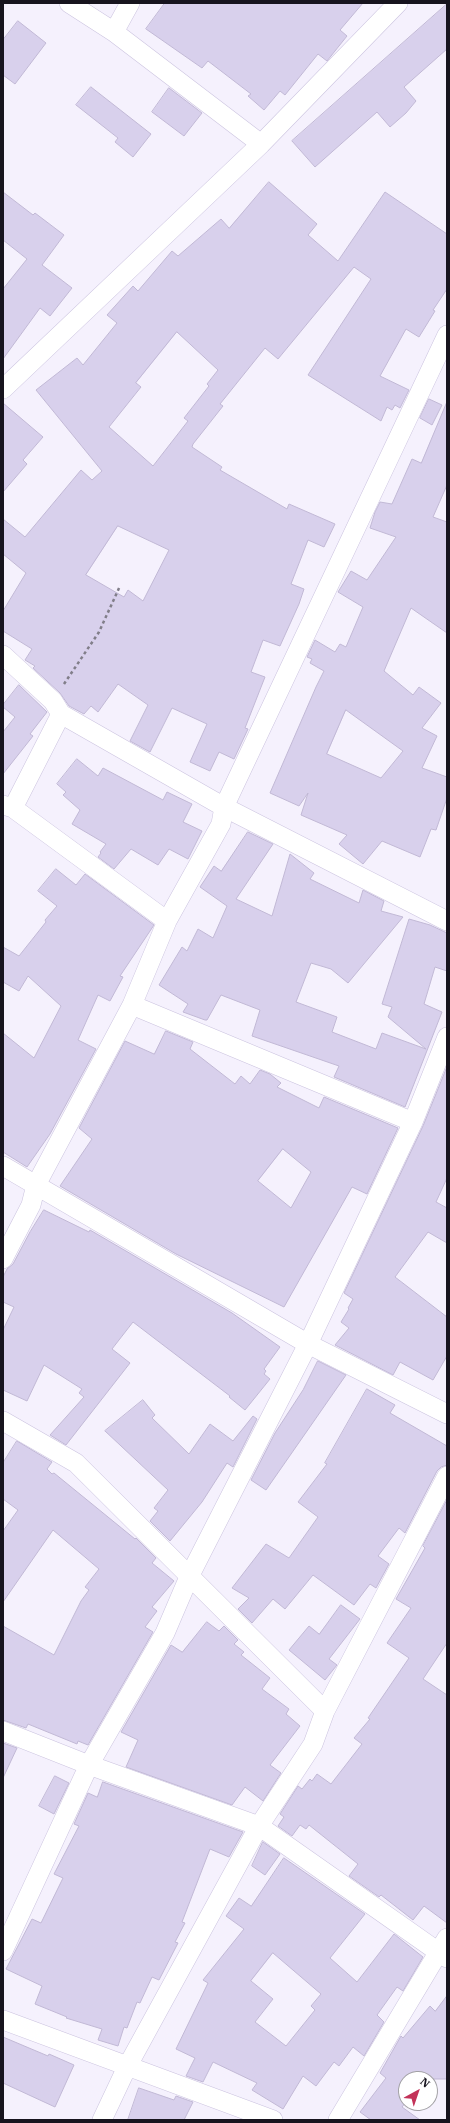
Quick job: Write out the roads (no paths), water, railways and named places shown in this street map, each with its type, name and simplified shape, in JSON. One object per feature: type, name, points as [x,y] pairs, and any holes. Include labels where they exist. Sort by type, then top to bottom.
[{"type":"street","points":[[69,3],[114,32],[261,144]]},
{"type":"street","points":[[114,32],[130,3]]},
{"type":"street","points":[[3,389],[261,144],[398,3]]},
{"type":"street","points":[[3,1259],[31,1205],[36,1185],[132,1005],[167,921],[221,824],[224,807],[447,335]]},
{"type":"street","points":[[3,655],[57,708],[224,807],[447,921]]},
{"type":"street","points":[[57,708],[8,806],[167,921]]},
{"type":"street","points":[[132,1005],[413,1122]]},
{"type":"street","points":[[3,1951],[89,1765],[165,1634],[189,1577],[308,1344],[413,1122],[447,1037]]},
{"type":"street","points":[[3,1166],[308,1344],[447,1414]]},
{"type":"street","points":[[3,1421],[76,1463],[325,1711]]},
{"type":"street","points":[[102,2120],[127,2067],[259,1826],[313,1744],[325,1711],[447,1476]]},
{"type":"street","points":[[3,1731],[89,1765],[259,1826],[444,1950],[338,2120]]},
{"type":"street","points":[[3,2020],[273,2120]]}]
